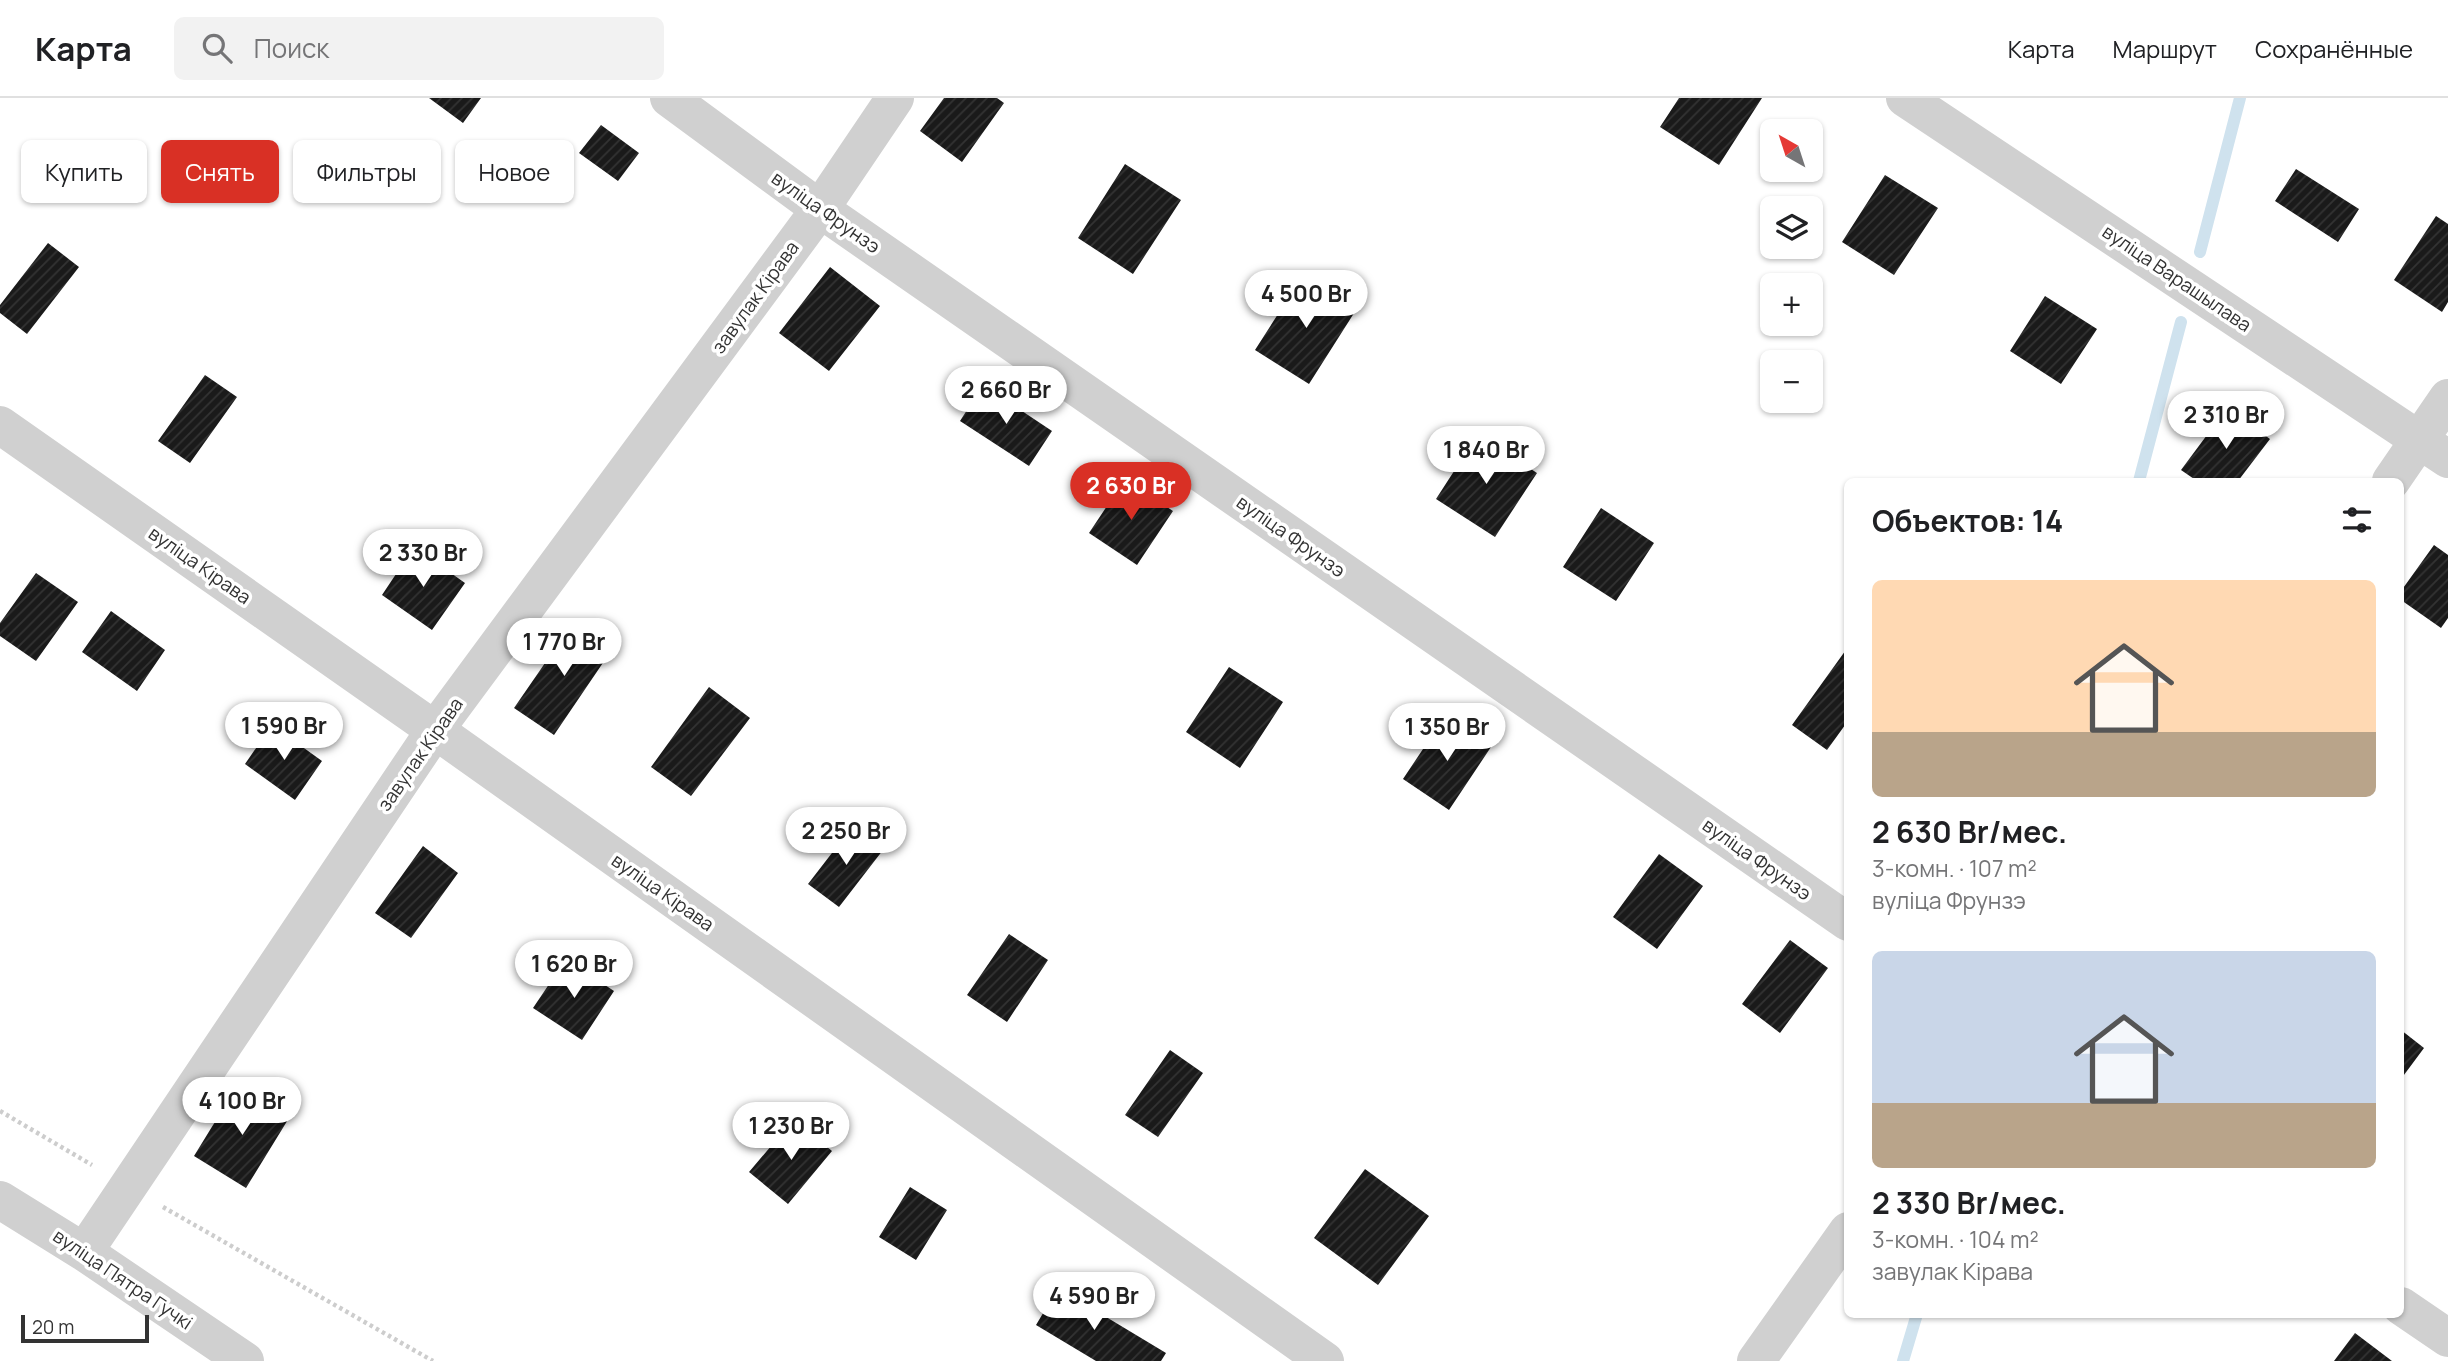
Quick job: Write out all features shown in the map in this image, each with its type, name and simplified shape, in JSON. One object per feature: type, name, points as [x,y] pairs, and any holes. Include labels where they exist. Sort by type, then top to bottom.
[{"type":"street","name":"вуліца Фрунзэ","points":[[669,98],[820,209],[1844,919]]},
{"type":"street","name":"завулак Кірава","points":[[84,1252],[435,730],[820,209],[895,98]]},
{"type":"street","name":"вуліца Варашылава","points":[[1905,98],[2435,449]]},
{"type":"street","points":[[2395,478],[2435,449],[2448,398]]},
{"type":"street","name":"вуліца Кірава","points":[[0,425],[1325,1361]]},
{"type":"street","name":"вуліца Пятра Гучкі","points":[[0,1200],[84,1252],[245,1361]]},
{"type":"street","points":[[1756,1361],[1844,1237]]},
{"type":"street","points":[[2404,1308],[2448,1338]]},
{"type":"path","points":[[0,1111],[433,1361]]},
{"type":"building","points":[[429,98],[481,98],[463,123]]},
{"type":"building","points":[[944,98],[997,98],[1004,103],[962,162],[920,131]]},
{"type":"building","points":[[1679,98],[1762,98],[1719,165],[1660,127]]},
{"type":"building","points":[[601,125],[639,153],[618,181],[579,153]]},
{"type":"building","points":[[1125,164],[1181,200],[1133,274],[1078,238]]},
{"type":"building","points":[[2296,169],[2359,209],[2338,242],[2275,201]]},
{"type":"building","points":[[1885,175],[1938,208],[1894,275],[1842,242]]},
{"type":"building","points":[[2436,216],[2448,224],[2448,302],[2442,312],[2394,280]]},
{"type":"building","points":[[48,243],[79,267],[27,334],[0,313],[0,305]]},
{"type":"building","points":[[830,267],[880,306],[829,371],[779,333]]},
{"type":"building","points":[[1303,275],[1356,310],[1309,384],[1255,350]]},
{"type":"building","points":[[2045,296],[2097,329],[2061,384],[2010,351]]},
{"type":"building","points":[[205,375],[237,397],[190,463],[158,441]]},
{"type":"building","points":[[983,385],[1052,431],[1029,466],[960,421]]},
{"type":"building","points":[[2227,408],[2270,439],[2240,478],[2193,478],[2181,470]]},
{"type":"building","points":[[1478,434],[1537,473],[1495,537],[1436,499]]},
{"type":"building","points":[[1125,479],[1173,511],[1137,565],[1089,533]]},
{"type":"building","points":[[1601,508],[1654,543],[1616,601],[1563,567]]},
{"type":"building","points":[[2434,545],[2448,555],[2448,618],[2441,628],[2404,602],[2404,587]]},
{"type":"building","points":[[414,547],[465,583],[432,630],[382,595]]},
{"type":"building","points":[[36,573],[78,602],[36,661],[0,636],[0,623]]},
{"type":"building","points":[[111,611],[165,650],[137,691],[82,652]]},
{"type":"building","points":[[574,621],[613,648],[554,735],[514,708]]},
{"type":"building","points":[[1844,653],[1844,727],[1827,750],[1792,725]]},
{"type":"building","points":[[1229,667],[1283,702],[1240,768],[1186,732]]},
{"type":"building","points":[[709,687],[750,718],[691,796],[651,767]]},
{"type":"building","points":[[1445,716],[1491,747],[1449,810],[1403,779]]},
{"type":"building","points":[[272,725],[322,761],[295,800],[245,764]]},
{"type":"building","points":[[852,827],[883,850],[839,907],[808,884]]},
{"type":"building","points":[[423,846],[458,873],[411,938],[375,913]]},
{"type":"building","points":[[1659,854],[1703,886],[1657,949],[1613,917]]},
{"type":"building","points":[[1009,934],[1048,960],[1007,1022],[967,995]]},
{"type":"building","points":[[1790,940],[1828,968],[1780,1033],[1742,1004]]},
{"type":"building","points":[[566,959],[614,991],[582,1040],[533,1008]]},
{"type":"building","points":[[2404,1032],[2424,1048],[2404,1075]]},
{"type":"building","points":[[1170,1050],[1203,1073],[1158,1137],[1125,1115]]},
{"type":"building","points":[[237,1086],[289,1118],[246,1188],[194,1156]]},
{"type":"building","points":[[794,1119],[832,1151],[788,1204],[749,1172]]},
{"type":"building","points":[[1365,1169],[1429,1216],[1378,1285],[1314,1238]]},
{"type":"building","points":[[910,1187],[947,1210],[916,1260],[879,1237]]},
{"type":"building","points":[[1058,1288],[1166,1353],[1161,1361],[1096,1361],[1036,1325]]},
{"type":"building","points":[[2355,1333],[2392,1361],[2334,1361]]},
{"type":"waterway","points":[[2200,252],[2240,98]]},
{"type":"waterway","points":[[2140,478],[2181,322]]},
{"type":"waterway","points":[[1903,1361],[1916,1318]]}]
